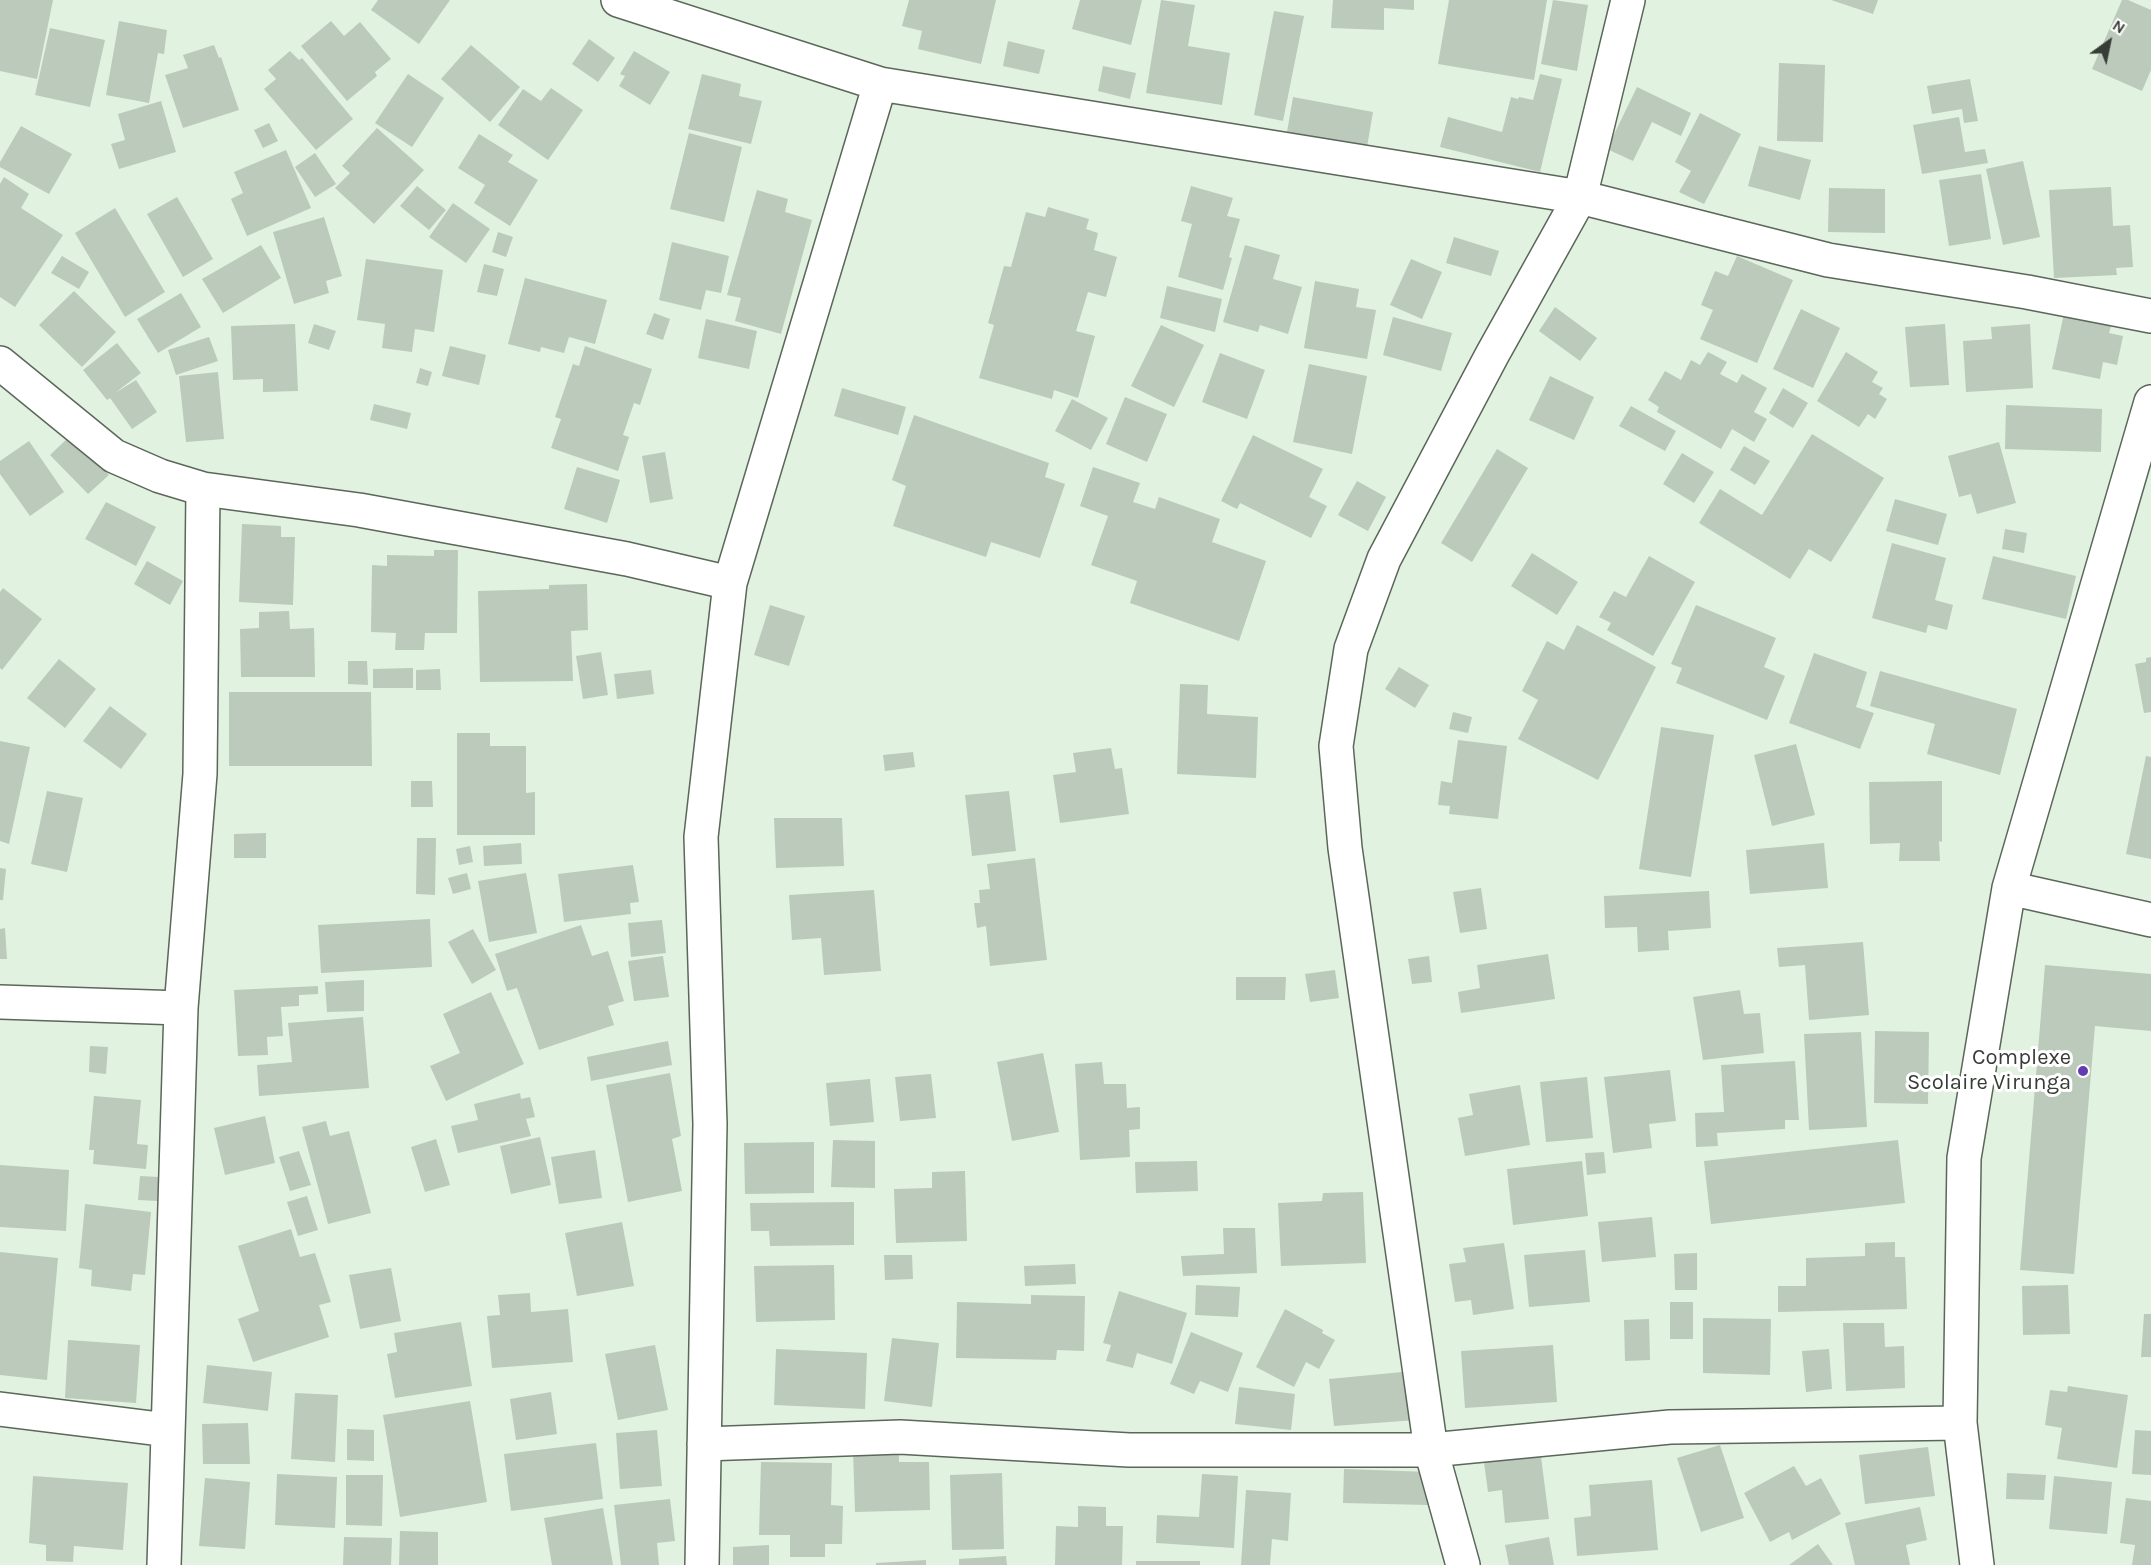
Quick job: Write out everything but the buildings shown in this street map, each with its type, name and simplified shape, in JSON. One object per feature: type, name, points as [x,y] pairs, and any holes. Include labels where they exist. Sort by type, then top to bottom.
[{"type":"street","points":[[618,0],[880,84],[1580,197],[1828,260],[2027,292],[2151,316]]},
{"type":"street","points":[[1463,1565],[1431,1450],[1345,848],[1336,746],[1351,649],[1384,559],[1492,355],[1580,197],[1628,0]]},
{"type":"street","points":[[702,1565],[710,1124],[701,837],[730,583],[880,84]]},
{"type":"street","points":[[0,363],[114,456],[160,476],[203,489],[359,510],[627,559],[730,583]]},
{"type":"street","points":[[1977,1565],[1960,1423],[1964,1158],[2009,888],[2151,402]]},
{"type":"street","points":[[164,1565],[181,1008],[200,774],[203,489]]},
{"type":"street","points":[[2009,888],[2151,920]]},
{"type":"street","points":[[0,1002],[181,1008]]},
{"type":"street","points":[[0,1409],[168,1430]]},
{"type":"street","points":[[704,1444],[900,1437],[1128,1450],[1431,1450],[1670,1427],[1960,1423]]},
{"type":"place","name":"Complexe Scolaire Virunga","points":[[2083,1071]]}]
